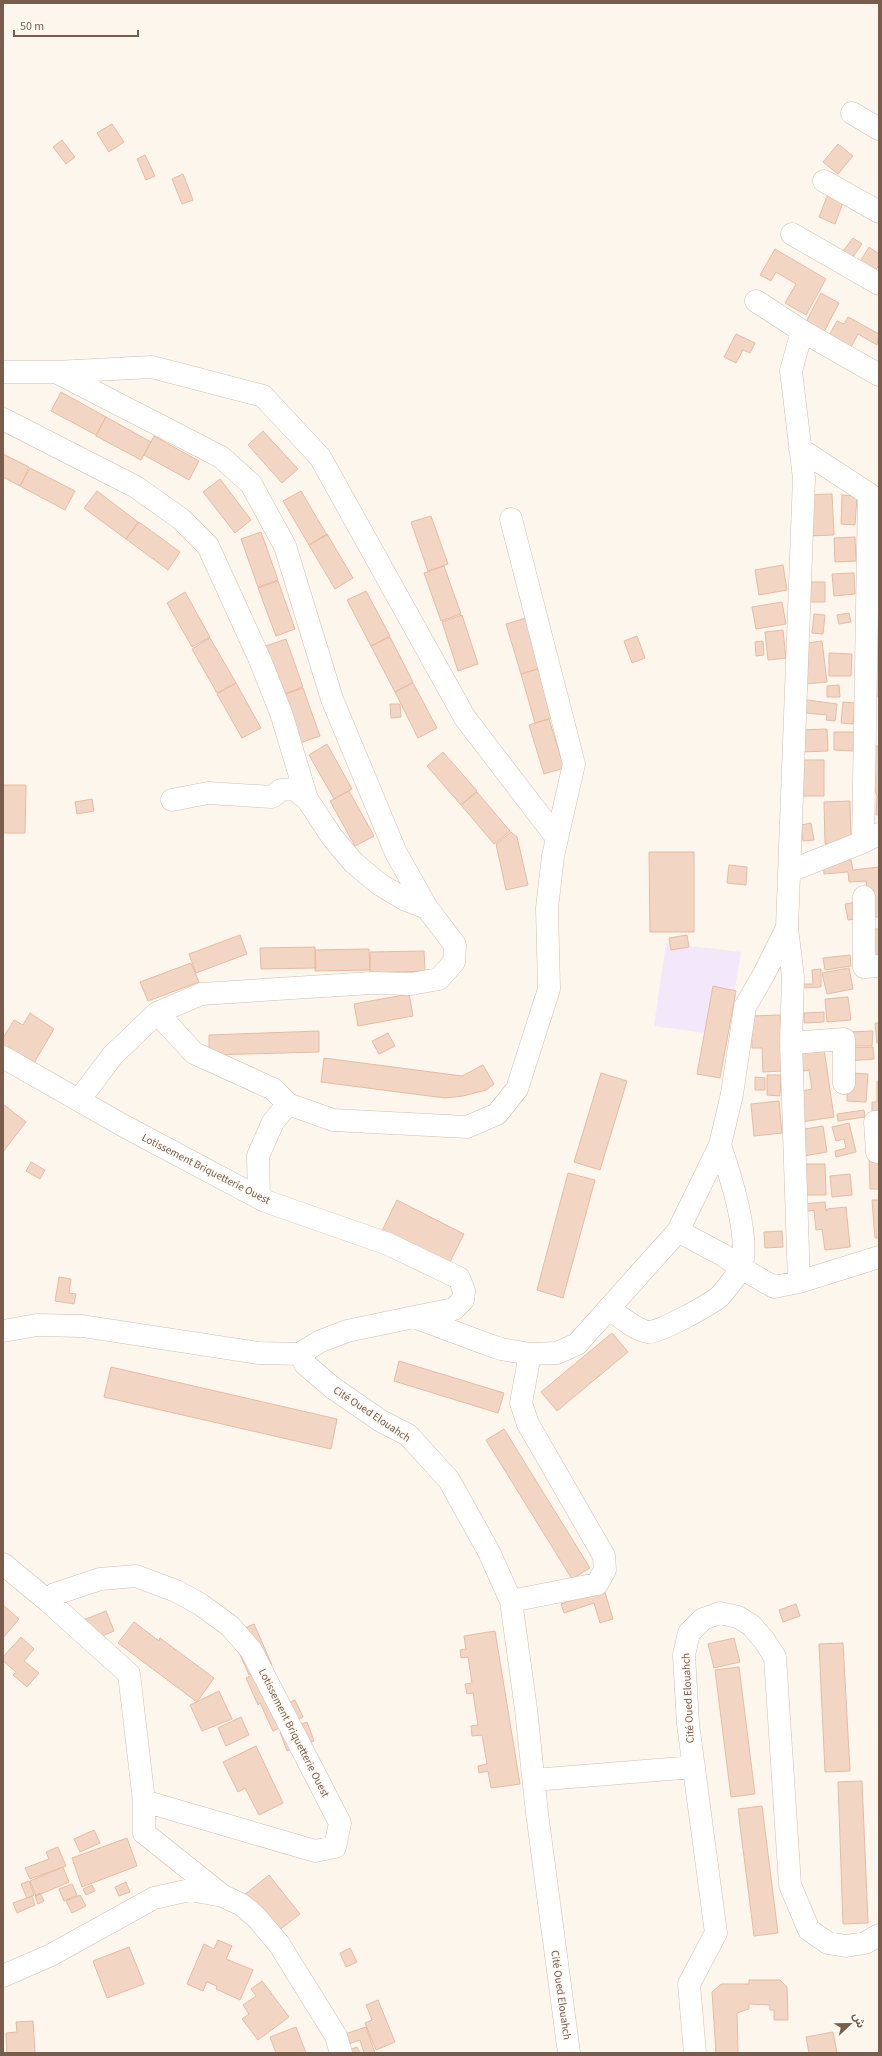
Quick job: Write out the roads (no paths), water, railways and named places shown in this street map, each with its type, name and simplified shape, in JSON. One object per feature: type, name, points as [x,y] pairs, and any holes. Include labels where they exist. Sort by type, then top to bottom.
[{"type":"street","points":[[852,113],[879,129]]},
{"type":"street","points":[[824,181],[879,212]]},
{"type":"street","points":[[792,234],[879,284]]},
{"type":"street","points":[[756,301],[802,331],[879,375]]},
{"type":"street","points":[[799,1282],[791,1043],[793,977],[787,928],[804,478],[791,371],[802,331]]},
{"type":"street","points":[[3,372],[56,372],[152,367],[263,396],[320,457],[465,718],[557,838]]},
{"type":"street","points":[[56,372],[221,457],[251,484],[285,546],[332,700],[396,852],[427,908],[455,945],[454,962],[439,979],[411,984],[371,983],[201,994],[157,1012],[114,1055],[79,1100]]},
{"type":"street","points":[[3,419],[136,487],[181,519],[208,546],[260,660],[281,713],[307,799],[332,837],[353,862],[378,884],[406,900],[427,908]]},
{"type":"street","points":[[790,871],[871,838],[868,494],[800,448]]},
{"type":"street","points":[[157,1012],[194,1053],[272,1089],[288,1104],[333,1120],[467,1127],[497,1114],[517,1089],[549,989],[547,908],[553,856],[574,764],[511,519]]},
{"type":"street","points":[[172,800],[208,793],[272,797],[281,790],[294,789],[307,799]]},
{"type":"street","points":[[864,897],[864,967],[879,966]]},
{"type":"street","points":[[3,1331],[38,1325],[82,1326],[258,1353],[303,1354],[304,1351],[321,1341],[347,1331],[414,1318],[481,1342],[530,1354],[557,1353],[577,1344],[673,1237],[720,1145],[732,1094],[745,1006],[764,974],[787,928]]},
{"type":"street","points":[[791,1043],[844,1038],[844,1083]]},
{"type":"street","name":"Lotissement Briquetterie Ouest","points":[[3,1057],[124,1126],[259,1198],[388,1244],[459,1278],[464,1290],[463,1300],[454,1309],[414,1318]]},
{"type":"street","points":[[259,1198],[258,1156],[273,1122],[288,1104]]},
{"type":"street","points":[[877,1152],[875,1122],[879,1122]]},
{"type":"street","points":[[609,1308],[633,1326],[649,1332],[664,1328],[719,1296],[741,1268],[743,1246],[736,1191],[720,1145]]},
{"type":"street","points":[[673,1237],[723,1255],[741,1268],[774,1287],[799,1282],[879,1257]]},
{"type":"street","name":"Cité Oued Elouahch","points":[[303,1354],[305,1364],[333,1388],[381,1421],[408,1435],[449,1480],[489,1552],[511,1601],[569,2053]]},
{"type":"street","points":[[511,1601],[597,1584],[605,1570],[604,1556],[528,1424],[521,1403],[530,1354]]},
{"type":"street","points":[[3,1564],[48,1601],[129,1674],[144,1801],[144,1833],[223,1896],[242,1905],[257,1918],[279,1944],[336,2036],[340,2053]]},
{"type":"street","name":"Lotissement Briquetterie Ouest","points":[[48,1601],[54,1594],[100,1579],[136,1576],[176,1591],[200,1604],[230,1626],[251,1650],[340,1823],[335,1846],[315,1851],[144,1801]]},
{"type":"street","name":"Cité Oued Elouahch","points":[[696,2053],[689,1984],[716,1933],[684,1768],[688,1724],[684,1655],[689,1633],[703,1619],[720,1613],[738,1617],[751,1625],[764,1640],[775,1657],[790,1885],[809,1930],[828,1943],[846,1946],[865,1943],[879,1935]]},
{"type":"street","points":[[534,1780],[684,1768]]},
{"type":"street","points":[[3,1976],[50,1956],[154,1898],[190,1890],[223,1896]]}]
